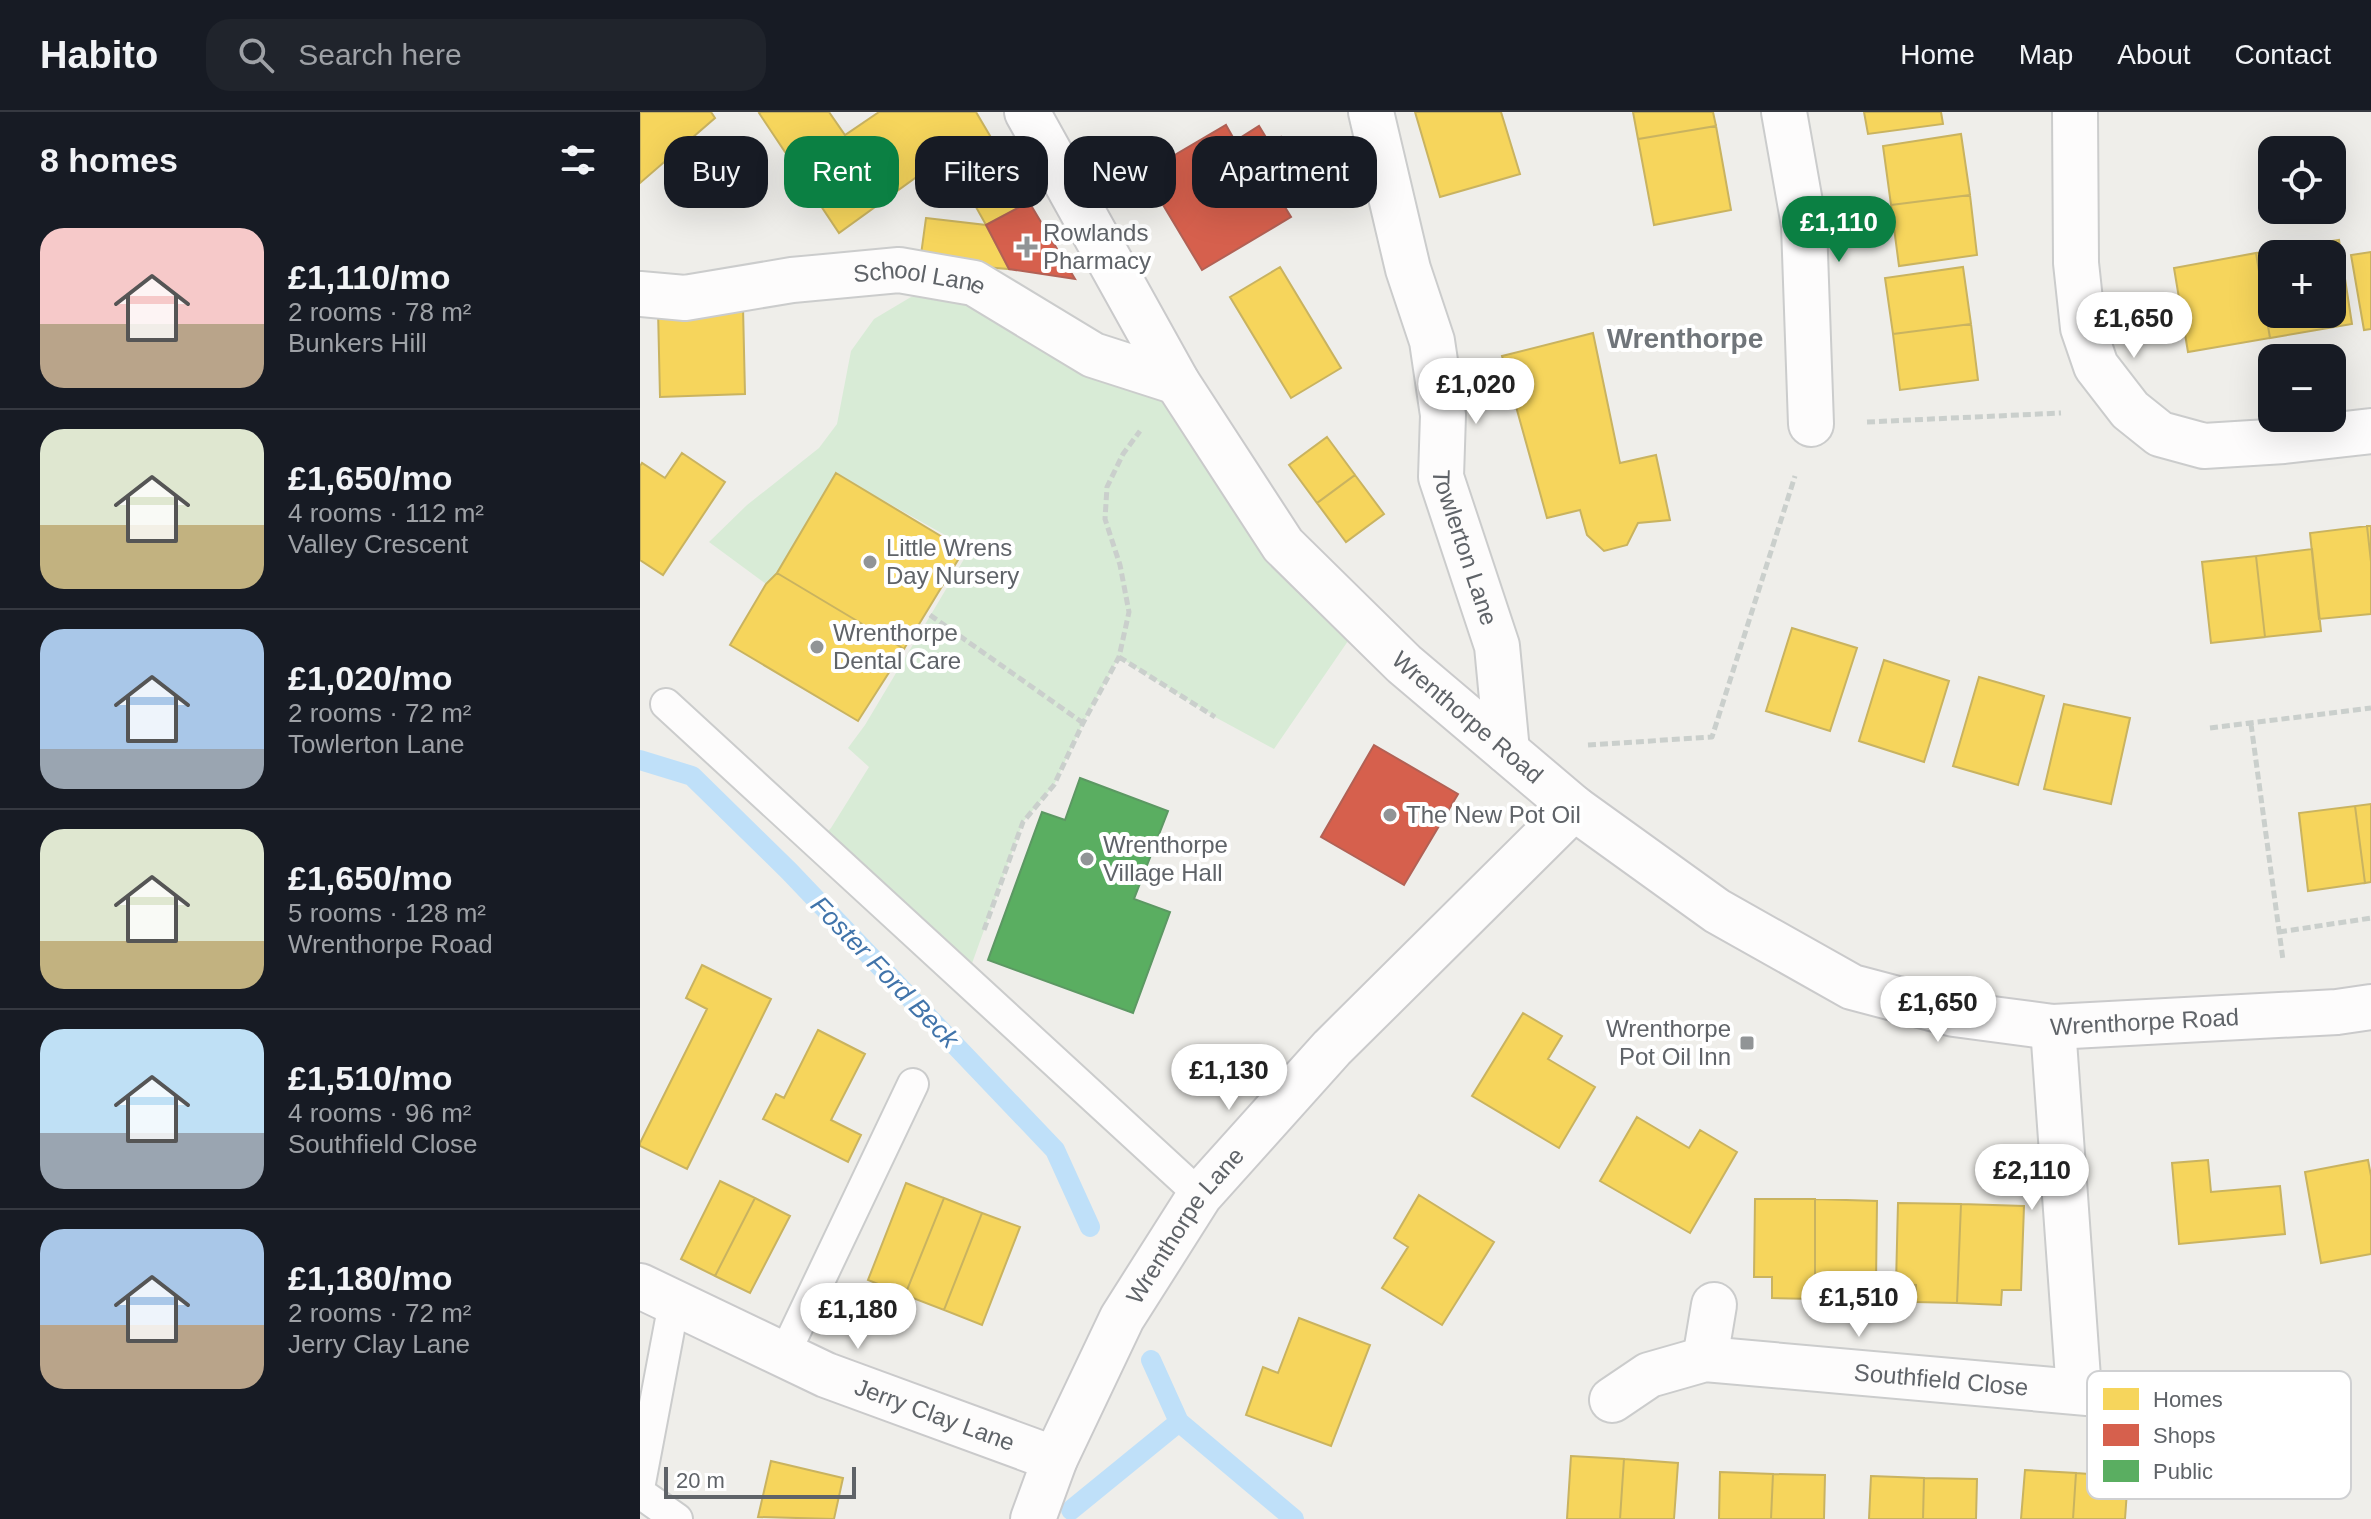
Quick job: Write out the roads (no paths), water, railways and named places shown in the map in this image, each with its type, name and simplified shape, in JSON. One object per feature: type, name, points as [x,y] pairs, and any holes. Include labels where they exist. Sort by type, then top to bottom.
[{"type":"street","name":"Wrenthorpe Road","points":[[1027,112],[1177,382],[1283,545],[1404,664],[1574,808],[1717,911],[1852,987],[1954,1014],[2053,1027],[2337,1012],[2371,1007]]},
{"type":"street","name":"Towlerton Lane","points":[[1371,112],[1408,269],[1432,341],[1443,415],[1441,477],[1497,646],[1507,751]]},
{"type":"street","points":[[1784,112],[1804,225],[1811,424]]},
{"type":"street","points":[[2075,112],[2076,263],[2083,328],[2096,366],[2130,410],[2160,434],[2204,446],[2371,431]]},
{"type":"street","name":"School Lane","points":[[640,294],[685,298],[792,280],[899,270],[974,283],[1093,355],[1177,382]]},
{"type":"street","name":"Wrenthorpe Lane","points":[[1033,1519],[1055,1459],[1122,1318],[1200,1195],[1332,1048],[1574,808]]},
{"type":"street","points":[[2053,1027],[2079,1392]]},
{"type":"street","name":"Jerry Clay Lane","points":[[657,1294],[826,1375],[1055,1459]]},
{"type":"street","points":[[1705,1359],[1714,1305]]},
{"type":"street","name":"Southfield Close","points":[[1612,1400],[1649,1375],[1705,1359],[2087,1393]]},
{"type":"lane","points":[[666,704],[1200,1195]]},
{"type":"lane","points":[[784,1355],[913,1084]]},
{"type":"lane","points":[[640,1483],[657,1294]]},
{"type":"lane","points":[[640,1493],[677,1519]]},
{"type":"waterway","name":"Foster Ford Beck","points":[[640,760],[692,776],[789,871],[1055,1150],[1090,1227]]},
{"type":"waterway","points":[[1151,1360],[1179,1422],[1294,1519]]},
{"type":"waterway","points":[[1071,1510],[1179,1422]]},
{"type":"place","name":"Rowlands Pharmacy","points":[[1027,247]]},
{"type":"place","name":"Little Wrens Day Nursery","points":[[870,562]]},
{"type":"place","name":"Wrenthorpe Dental Care","points":[[817,647]]},
{"type":"place","name":"The New Pot Oil","points":[[1390,815]]},
{"type":"place","name":"Wrenthorpe Village Hall","points":[[1087,859]]},
{"type":"place","name":"Wrenthorpe Pot Oil Inn","points":[[1747,1043]]},
{"type":"district","name":"Wrenthorpe","points":[[1685,338]]}]
